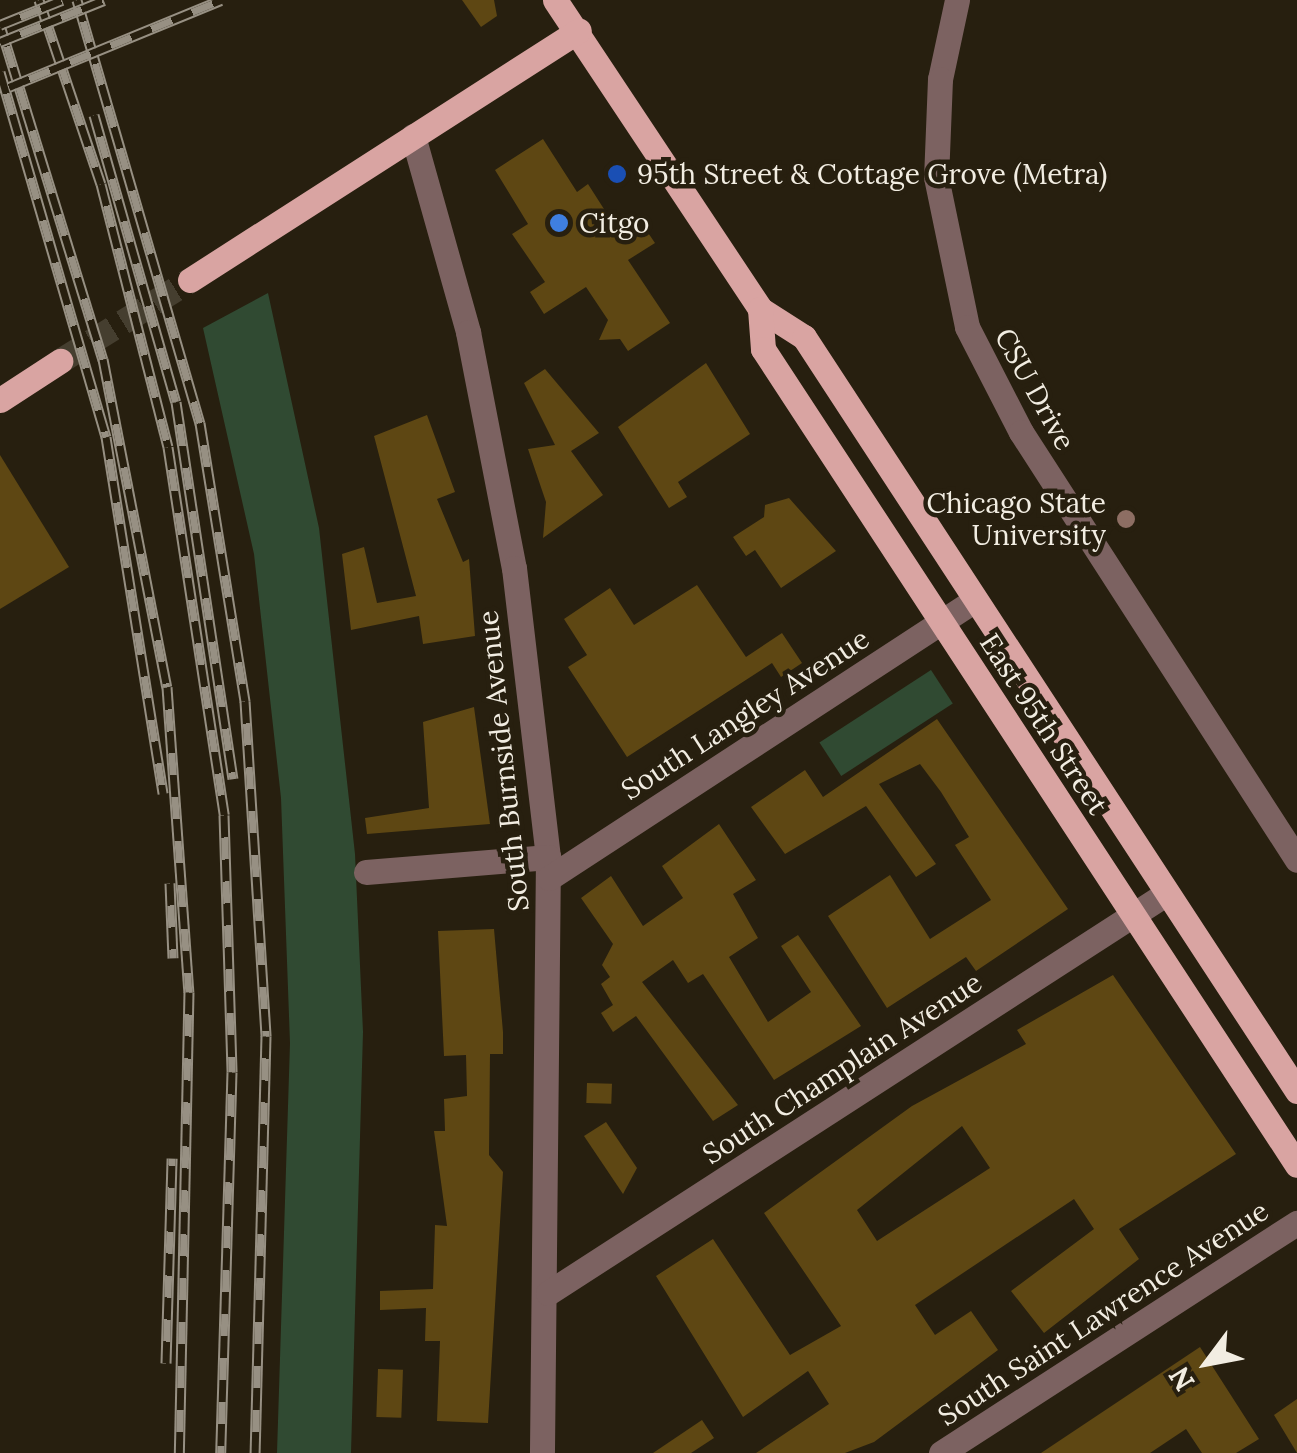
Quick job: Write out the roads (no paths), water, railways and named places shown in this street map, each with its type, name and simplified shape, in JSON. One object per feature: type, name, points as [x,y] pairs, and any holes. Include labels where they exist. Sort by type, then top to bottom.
[{"type":"main road","name":"East 95th Street","points":[[555,0],[579,30],[760,309],[804,337],[1297,1091]]},
{"type":"main road","name":"East 95th Street","points":[[569,0],[579,30]]},
{"type":"main road","points":[[190,280],[579,30]]},
{"type":"main road","name":"East 95th Street","points":[[760,309],[763,349],[1297,1165]]},
{"type":"main road","points":[[0,400],[60,361]]},
{"type":"street","name":"CSU Drive","points":[[958,0],[940,79],[936,177],[966,327],[1021,432],[1297,860]]},
{"type":"street","name":"South Burnside Avenue","points":[[413,136],[468,332],[514,568],[548,868],[548,1293],[542,1453]]},
{"type":"street","name":"South Langley Avenue","points":[[366,872],[548,868],[975,600]]},
{"type":"street","name":"South Champlain Avenue","points":[[548,1293],[1168,893]]},
{"type":"street","name":"South Saint Lawrence Avenue","points":[[941,1453],[1297,1223]]},
{"type":"tunnel","points":[[60,361],[190,280]]},
{"type":"railway","points":[[39,0],[101,184],[168,447],[224,815],[232,1072],[221,1453]]},
{"type":"railway","points":[[0,25],[62,0]]},
{"type":"railway","points":[[77,0],[200,423],[245,701],[266,1036],[255,1453]]},
{"type":"railway","points":[[0,42],[104,0]]},
{"type":"railway","points":[[9,87],[221,0]]},
{"type":"railway","points":[[0,25],[103,359],[167,687],[189,992],[179,1453]]},
{"type":"railway","points":[[0,72],[106,437],[163,793]]},
{"type":"railway","points":[[94,115],[176,402],[233,779]]},
{"type":"railway","points":[[170,883],[173,958]]},
{"type":"railway","points":[[166,1363],[172,1158]]},
{"type":"place","name":"95th Street & Cottage Grove (Metra)","points":[[617,174]]},
{"type":"place","name":"Citgo","points":[[559,223]]},
{"type":"place","name":"Chicago State University","points":[[1126,519]]}]
